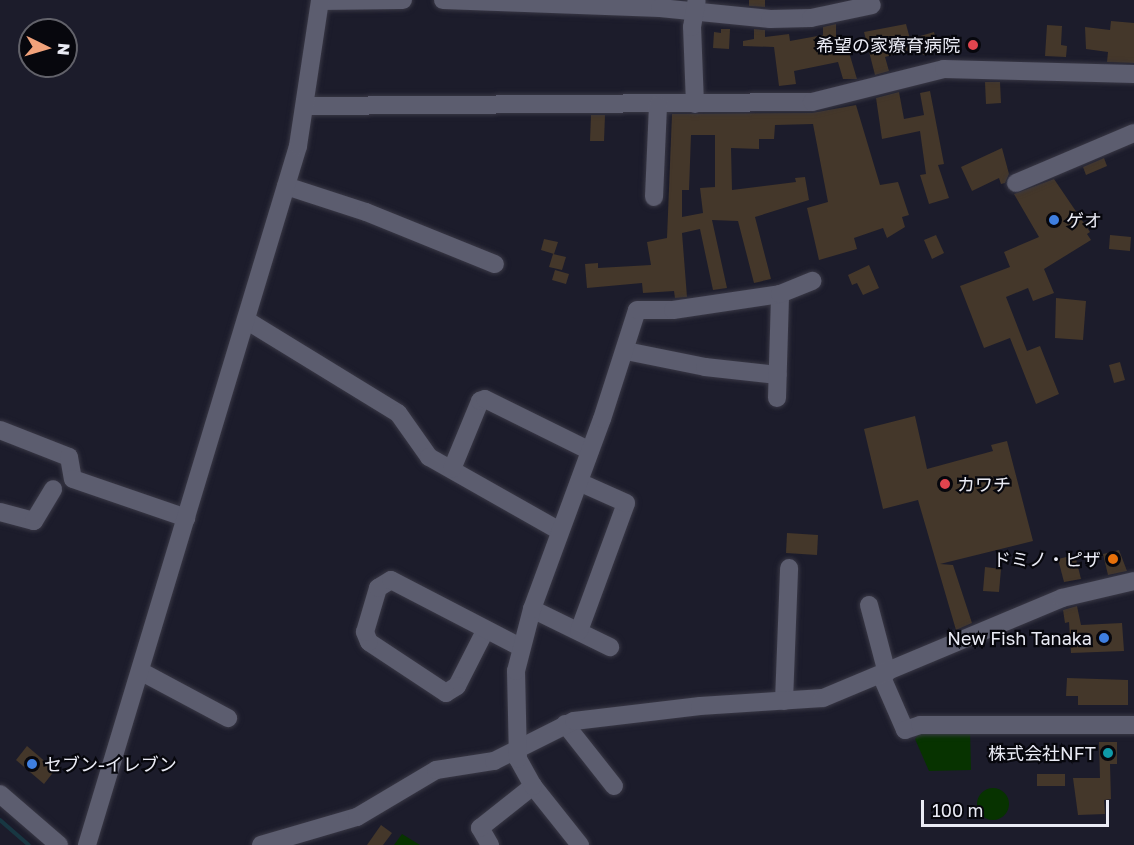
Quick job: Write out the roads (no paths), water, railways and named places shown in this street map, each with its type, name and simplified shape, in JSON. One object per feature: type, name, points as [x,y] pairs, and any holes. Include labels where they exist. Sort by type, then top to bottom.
[{"type":"street","points":[[87,845],[286,186],[306,106],[320,0],[403,0]]},
{"type":"street","points":[[443,0],[636,3],[811,18],[872,4]]},
{"type":"street","points":[[695,7],[695,104]]},
{"type":"street","points":[[306,106],[658,105],[829,100],[949,69],[1134,74]]},
{"type":"street","points":[[654,197],[658,105]]},
{"type":"street","points":[[1016,183],[1134,133]]},
{"type":"street","points":[[286,186],[366,212],[495,264]]},
{"type":"street","points":[[579,845],[533,786],[517,750],[515,679],[520,646],[532,609],[626,351],[637,310],[672,310],[780,294],[813,281]]},
{"type":"street","points":[[777,398],[780,294]]},
{"type":"street","points":[[246,320],[398,413],[424,452],[560,531]]},
{"type":"street","points":[[626,351],[714,369],[778,375]]},
{"type":"street","points":[[452,469],[480,401],[485,399],[590,451]]},
{"type":"street","points":[[0,430],[69,457],[74,479],[186,518]]},
{"type":"street","points":[[579,482],[626,503],[579,631]]},
{"type":"street","points":[[0,512],[34,521],[53,489]]},
{"type":"street","points":[[784,701],[789,568]]},
{"type":"street","points":[[485,631],[450,693],[441,691],[369,642],[365,632],[378,588],[385,580],[485,631],[520,646]]},
{"type":"street","points":[[261,845],[284,841],[367,813],[442,768],[483,765],[565,724],[638,712],[824,698],[1062,598],[1134,580]]},
{"type":"street","points":[[869,605],[884,674],[905,730],[920,725],[1134,725]]},
{"type":"street","points":[[532,609],[610,647]]},
{"type":"street","points":[[140,671],[228,718]]},
{"type":"street","points":[[565,724],[614,786]]},
{"type":"street","points":[[490,845],[480,828],[533,786]]},
{"type":"street","points":[[0,794],[59,845]]},
{"type":"waterway","points":[[0,820],[29,845]]},
{"type":"place","name":"希望の家療育病院","points":[[973,45]]},
{"type":"place","name":"ゲオ","points":[[1054,220]]},
{"type":"place","name":"カワチ","points":[[945,484]]},
{"type":"place","name":"ドミノ・ピザ","points":[[1113,559]]},
{"type":"place","name":"New Fish Tanaka","points":[[1104,638]]},
{"type":"place","name":"株式会社NFT","points":[[1108,753]]},
{"type":"place","name":"セブン-イレブン","points":[[32,764]]}]
